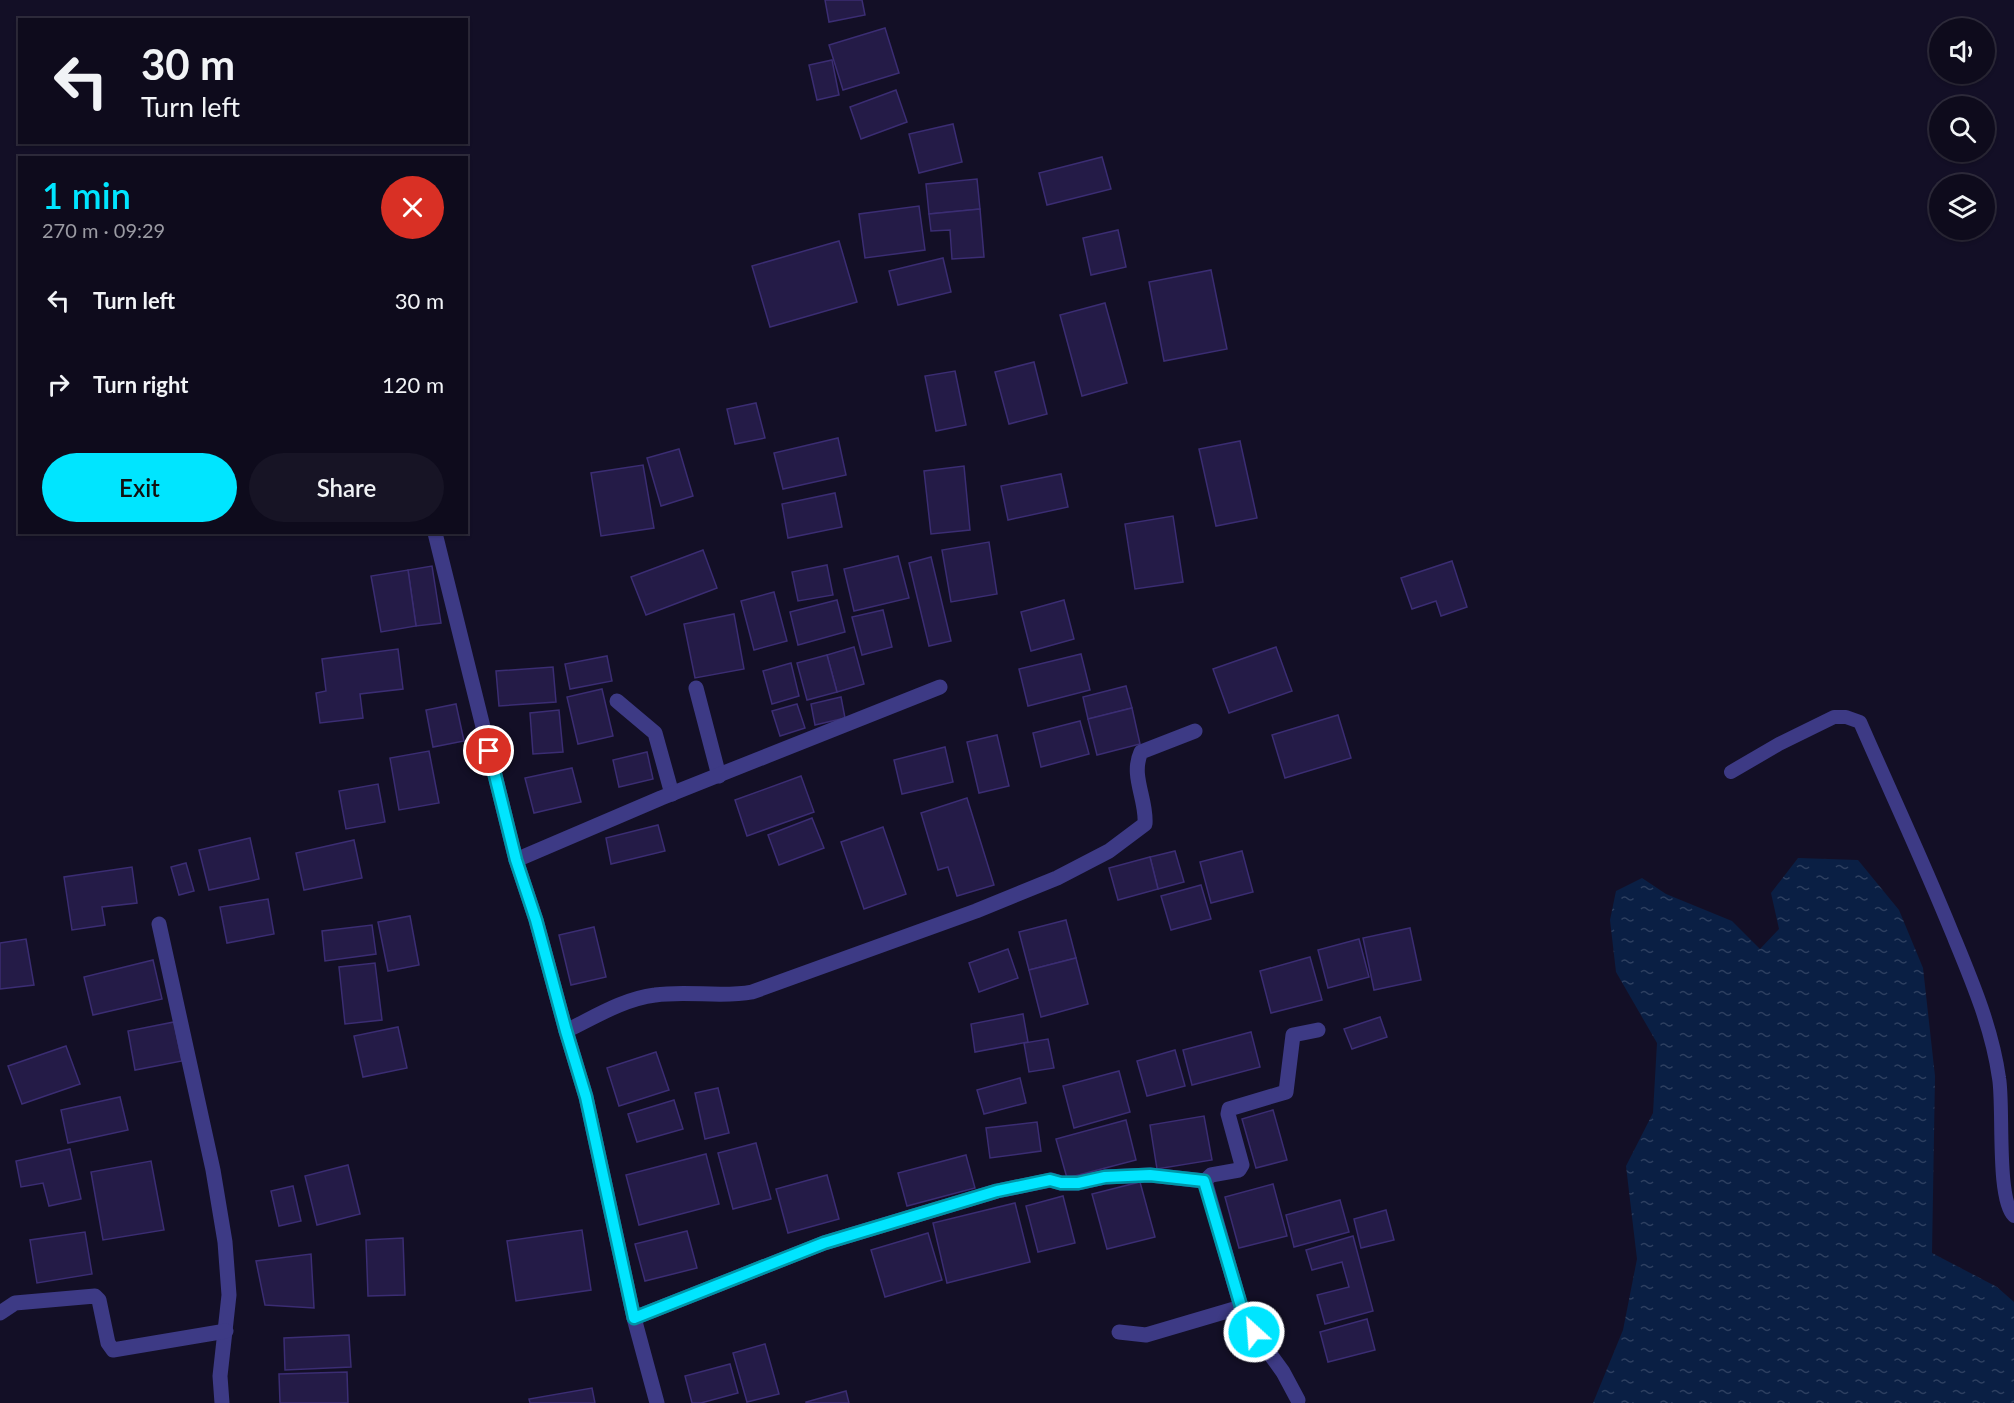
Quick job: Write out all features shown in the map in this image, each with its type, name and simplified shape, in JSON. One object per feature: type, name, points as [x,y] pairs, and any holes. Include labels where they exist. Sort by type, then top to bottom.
[{"type":"street","points":[[435,534],[516,860],[536,920],[586,1097],[634,1318],[657,1403]]},
{"type":"street","points":[[516,860],[672,794],[940,687]]},
{"type":"street","points":[[696,688],[718,776]]},
{"type":"street","points":[[617,701],[656,733],[672,794]]},
{"type":"street","points":[[566,1031],[634,998],[658,994],[732,996],[752,992],[976,911],[1057,878],[1109,851],[1144,824],[1146,812],[1136,771],[1141,752],[1195,731]]},
{"type":"street","points":[[159,924],[213,1170],[225,1242],[229,1295],[220,1376],[222,1403]]},
{"type":"street","points":[[634,1318],[824,1243],[997,1191],[1050,1180],[1061,1183],[1078,1183],[1105,1177],[1150,1175],[1204,1181],[1211,1175],[1239,1170],[1242,1165],[1228,1114],[1229,1109],[1286,1092],[1293,1035],[1318,1030]]},
{"type":"street","points":[[1204,1181],[1241,1306],[1254,1332],[1283,1372],[1298,1400]]},
{"type":"street","points":[[0,1313],[15,1303],[95,1296],[99,1300],[108,1343],[113,1350],[226,1331]]},
{"type":"street","points":[[1119,1332],[1146,1335],[1241,1306]]},
{"type":"lane","points":[[1731,772],[1779,744],[1834,717],[1846,717],[1860,722],[1943,909],[1980,1000],[1999,1078],[2004,1179],[2010,1212],[2014,1216]]},
{"type":"water","points":[[1798,858],[1858,860],[1899,910],[1923,968],[1935,1076],[1932,1253],[1997,1287],[2014,1302],[2014,1403],[1593,1403],[1623,1330],[1637,1259],[1626,1166],[1653,1113],[1657,1043],[1616,972],[1610,920],[1616,891],[1642,878],[1666,894],[1732,921],[1760,949],[1779,929],[1771,893]]},
{"type":"building","points":[[825,0],[862,0],[865,15],[829,22]]},
{"type":"building","points":[[885,28],[899,73],[843,90],[829,45]]},
{"type":"building","points":[[832,60],[839,95],[817,100],[809,65]]},
{"type":"building","points":[[896,90],[907,122],[861,139],[850,107]]},
{"type":"building","points":[[953,124],[962,162],[919,173],[909,134]]},
{"type":"building","points":[[1102,157],[1111,189],[1047,205],[1039,173]]},
{"type":"building","points":[[977,179],[980,209],[929,214],[926,184]]},
{"type":"building","points":[[919,206],[925,250],[865,258],[859,214]]},
{"type":"building","points":[[980,209],[984,257],[952,259],[950,230],[931,231],[929,214]]},
{"type":"building","points":[[1118,230],[1126,267],[1091,275],[1083,238]]},
{"type":"building","points":[[839,241],[857,302],[770,327],[752,266]]},
{"type":"building","points":[[943,258],[951,292],[898,305],[889,271]]},
{"type":"building","points":[[1211,270],[1227,349],[1164,361],[1149,282]]},
{"type":"building","points":[[1105,303],[1127,383],[1082,396],[1060,315]]},
{"type":"building","points":[[1034,362],[1047,414],[1009,424],[995,372]]},
{"type":"building","points":[[955,371],[966,425],[936,431],[925,376]]},
{"type":"building","points":[[756,403],[765,438],[735,444],[727,409]]},
{"type":"building","points":[[838,438],[846,475],[783,489],[774,453]]},
{"type":"building","points":[[1240,441],[1257,518],[1216,526],[1199,449]]},
{"type":"building","points":[[679,449],[693,496],[661,506],[647,458]]},
{"type":"building","points":[[643,465],[654,528],[601,536],[591,473]]},
{"type":"building","points":[[964,466],[970,530],[931,534],[924,471]]},
{"type":"building","points":[[1061,474],[1068,507],[1008,520],[1001,486]]},
{"type":"building","points":[[835,493],[842,527],[788,538],[782,504]]},
{"type":"building","points":[[1173,516],[1183,582],[1135,589],[1125,524]]},
{"type":"building","points":[[989,542],[997,594],[951,602],[942,550]]},
{"type":"building","points":[[703,550],[717,588],[646,615],[631,577]]},
{"type":"building","points":[[898,556],[909,598],[854,611],[844,569]]},
{"type":"building","points":[[931,557],[951,641],[929,646],[909,563]]},
{"type":"building","points":[[1452,561],[1467,607],[1441,616],[1436,601],[1412,609],[1401,578]]},
{"type":"building","points":[[827,565],[833,595],[798,601],[792,572]]},
{"type":"building","points":[[432,566],[441,623],[416,626],[408,570]]},
{"type":"building","points":[[408,570],[416,626],[381,632],[371,576]]},
{"type":"building","points":[[774,592],[787,641],[754,650],[741,601]]},
{"type":"building","points":[[837,600],[845,632],[798,645],[790,612]]},
{"type":"building","points":[[1064,600],[1074,639],[1031,651],[1021,612]]},
{"type":"building","points":[[883,610],[892,647],[862,655],[852,617]]},
{"type":"building","points":[[734,614],[744,669],[695,678],[684,624]]},
{"type":"building","points":[[854,647],[864,684],[837,692],[827,655]]},
{"type":"building","points":[[1276,647],[1292,691],[1229,713],[1213,669]]},
{"type":"building","points":[[398,649],[403,689],[360,694],[363,718],[320,723],[316,693],[326,691],[322,659]]},
{"type":"building","points":[[1081,654],[1090,690],[1028,706],[1019,669]]},
{"type":"building","points":[[827,655],[837,692],[807,700],[797,663]]},
{"type":"building","points":[[607,656],[612,681],[570,689],[565,664]]},
{"type":"building","points":[[791,663],[799,696],[772,704],[763,671]]},
{"type":"building","points":[[553,667],[556,702],[499,706],[496,671]]},
{"type":"building","points":[[1126,686],[1132,708],[1088,719],[1083,697]]},
{"type":"building","points":[[602,689],[613,736],[578,744],[567,697]]},
{"type":"building","points":[[841,697],[845,718],[815,725],[811,704]]},
{"type":"building","points":[[456,704],[464,741],[433,747],[426,710]]},
{"type":"building","points":[[797,704],[805,728],[780,736],[772,711]]},
{"type":"building","points":[[1132,708],[1140,744],[1097,755],[1088,719]]},
{"type":"building","points":[[559,710],[563,752],[533,754],[530,713]]},
{"type":"building","points":[[1338,715],[1351,758],[1285,778],[1272,735]]},
{"type":"building","points":[[1080,721],[1089,754],[1041,767],[1033,733]]},
{"type":"building","points":[[997,735],[1009,786],[979,793],[967,742]]},
{"type":"building","points":[[945,747],[953,782],[902,794],[894,760]]},
{"type":"building","points":[[429,751],[439,803],[399,810],[390,758]]},
{"type":"building","points":[[647,752],[653,779],[619,787],[613,760]]},
{"type":"building","points":[[572,768],[581,802],[534,813],[525,778]]},
{"type":"building","points":[[801,776],[814,812],[747,836],[735,800]]},
{"type":"building","points":[[378,784],[385,822],[346,829],[339,791]]},
{"type":"building","points":[[967,798],[994,885],[957,896],[948,867],[938,870],[921,813]]},
{"type":"building","points":[[812,818],[824,848],[779,865],[768,835]]},
{"type":"building","points":[[658,825],[665,851],[611,864],[606,838]]},
{"type":"building","points":[[883,827],[906,894],[864,909],[841,842]]},
{"type":"building","points":[[250,838],[259,879],[209,890],[199,850]]},
{"type":"building","points":[[354,840],[362,878],[304,890],[296,853]]},
{"type":"building","points":[[1175,851],[1184,882],[1158,889],[1150,857]]},
{"type":"building","points":[[1242,851],[1253,892],[1211,903],[1200,862]]},
{"type":"building","points":[[1150,857],[1158,889],[1118,900],[1109,868]]},
{"type":"building","points":[[186,863],[194,891],[179,895],[171,867]]},
{"type":"building","points":[[132,867],[137,903],[102,907],[105,925],[72,930],[64,877]]},
{"type":"building","points":[[1201,885],[1211,919],[1171,930],[1161,896]]},
{"type":"building","points":[[268,899],[274,934],[227,943],[220,907]]},
{"type":"building","points":[[410,916],[419,965],[388,971],[378,922]]},
{"type":"building","points":[[1066,920],[1076,958],[1029,970],[1019,932]]},
{"type":"building","points":[[372,925],[376,954],[325,961],[322,931]]},
{"type":"building","points":[[594,927],[606,977],[571,985],[559,935]]},
{"type":"building","points":[[1410,928],[1421,980],[1374,990],[1363,938]]},
{"type":"building","points":[[26,939],[34,985],[0,989],[0,943]]},
{"type":"building","points":[[1359,939],[1369,977],[1328,988],[1318,950]]},
{"type":"building","points":[[1008,949],[1018,978],[979,992],[969,963]]},
{"type":"building","points":[[1310,957],[1322,1000],[1271,1013],[1260,971]]},
{"type":"building","points":[[1076,958],[1088,1004],[1041,1017],[1029,970]]},
{"type":"building","points":[[153,960],[162,999],[93,1015],[84,977]]},
{"type":"building","points":[[375,963],[382,1020],[345,1024],[339,967]]},
{"type":"building","points":[[1023,1014],[1028,1042],[975,1052],[971,1024]]},
{"type":"building","points":[[1380,1017],[1387,1037],[1352,1049],[1344,1029]]},
{"type":"building","points":[[174,1022],[182,1061],[135,1070],[128,1031]]},
{"type":"building","points":[[398,1027],[407,1068],[363,1077],[354,1036]]},
{"type":"building","points":[[1251,1032],[1260,1067],[1192,1085],[1183,1050]]},
{"type":"building","points":[[1048,1039],[1054,1068],[1029,1072],[1024,1043]]},
{"type":"building","points":[[66,1046],[80,1084],[22,1104],[8,1066]]},
{"type":"building","points":[[1175,1050],[1185,1086],[1147,1096],[1137,1061]]},
{"type":"building","points":[[656,1052],[669,1090],[619,1106],[607,1068]]},
{"type":"building","points":[[1119,1071],[1130,1112],[1074,1128],[1063,1086]]},
{"type":"building","points":[[1020,1078],[1026,1103],[984,1114],[977,1090]]},
{"type":"building","points":[[718,1088],[729,1133],[705,1139],[695,1093]]},
{"type":"building","points":[[120,1097],[128,1130],[68,1143],[61,1110]]},
{"type":"building","points":[[674,1100],[683,1129],[637,1142],[628,1114]]},
{"type":"building","points":[[1273,1110],[1287,1160],[1256,1168],[1242,1119]]},
{"type":"building","points":[[1204,1116],[1212,1160],[1157,1169],[1150,1125]]},
{"type":"building","points":[[1126,1120],[1136,1160],[1067,1178],[1056,1139]]},
{"type":"building","points":[[1037,1122],[1041,1151],[990,1158],[986,1128]]},
{"type":"building","points":[[756,1143],[771,1199],[733,1209],[718,1153]]},
{"type":"building","points":[[70,1149],[81,1199],[49,1206],[43,1183],[21,1187],[16,1161]]},
{"type":"building","points":[[706,1154],[719,1204],[639,1225],[626,1175]]},
{"type":"building","points":[[966,1155],[975,1188],[907,1206],[898,1173]]},
{"type":"building","points":[[151,1161],[164,1230],[103,1240],[91,1172]]},
{"type":"building","points":[[348,1165],[360,1214],[317,1225],[305,1176]]},
{"type":"building","points":[[827,1175],[839,1219],[788,1233],[776,1189]]},
{"type":"building","points":[[1140,1182],[1155,1237],[1107,1249],[1092,1194]]},
{"type":"building","points":[[1273,1184],[1287,1236],[1239,1248],[1225,1197]]},
{"type":"building","points":[[293,1186],[301,1221],[279,1226],[271,1191]]},
{"type":"building","points":[[1063,1196],[1075,1243],[1038,1252],[1026,1206]]},
{"type":"building","points":[[1340,1200],[1349,1232],[1294,1247],[1286,1215]]},
{"type":"building","points":[[1015,1203],[1030,1262],[947,1283],[933,1223]]},
{"type":"building","points":[[1386,1210],[1394,1240],[1361,1248],[1354,1219]]},
{"type":"building","points":[[582,1230],[591,1290],[516,1301],[507,1241]]},
{"type":"building","points":[[687,1231],[697,1268],[645,1281],[635,1244]]},
{"type":"building","points":[[85,1232],[92,1274],[37,1283],[30,1240]]},
{"type":"building","points":[[928,1233],[942,1280],[885,1297],[871,1250]]},
{"type":"building","points":[[1353,1236],[1373,1311],[1325,1324],[1317,1295],[1349,1287],[1342,1262],[1312,1270],[1306,1250]]},
{"type":"building","points":[[403,1238],[405,1295],[368,1296],[366,1240]]},
{"type":"building","points":[[311,1254],[314,1308],[265,1305],[256,1261]]},
{"type":"building","points":[[1367,1319],[1375,1350],[1328,1362],[1320,1332]]},
{"type":"building","points":[[349,1335],[351,1367],[285,1370],[284,1338]]},
{"type":"building","points":[[765,1344],[779,1394],[747,1402],[733,1353]]},
{"type":"building","points":[[730,1364],[738,1393],[701,1403],[692,1403],[685,1376]]},
{"type":"building","points":[[347,1372],[348,1403],[280,1403],[279,1374]]},
{"type":"building","points":[[592,1388],[595,1403],[530,1403],[529,1399]]},
{"type":"building","points":[[846,1391],[849,1403],[806,1403],[806,1402]]},
{"type":"route","points":[[489,751],[516,860],[536,920],[586,1097],[634,1318],[824,1243],[997,1191],[1050,1180],[1061,1183],[1078,1183],[1105,1177],[1150,1175],[1204,1181],[1241,1306],[1254,1332]]}]
